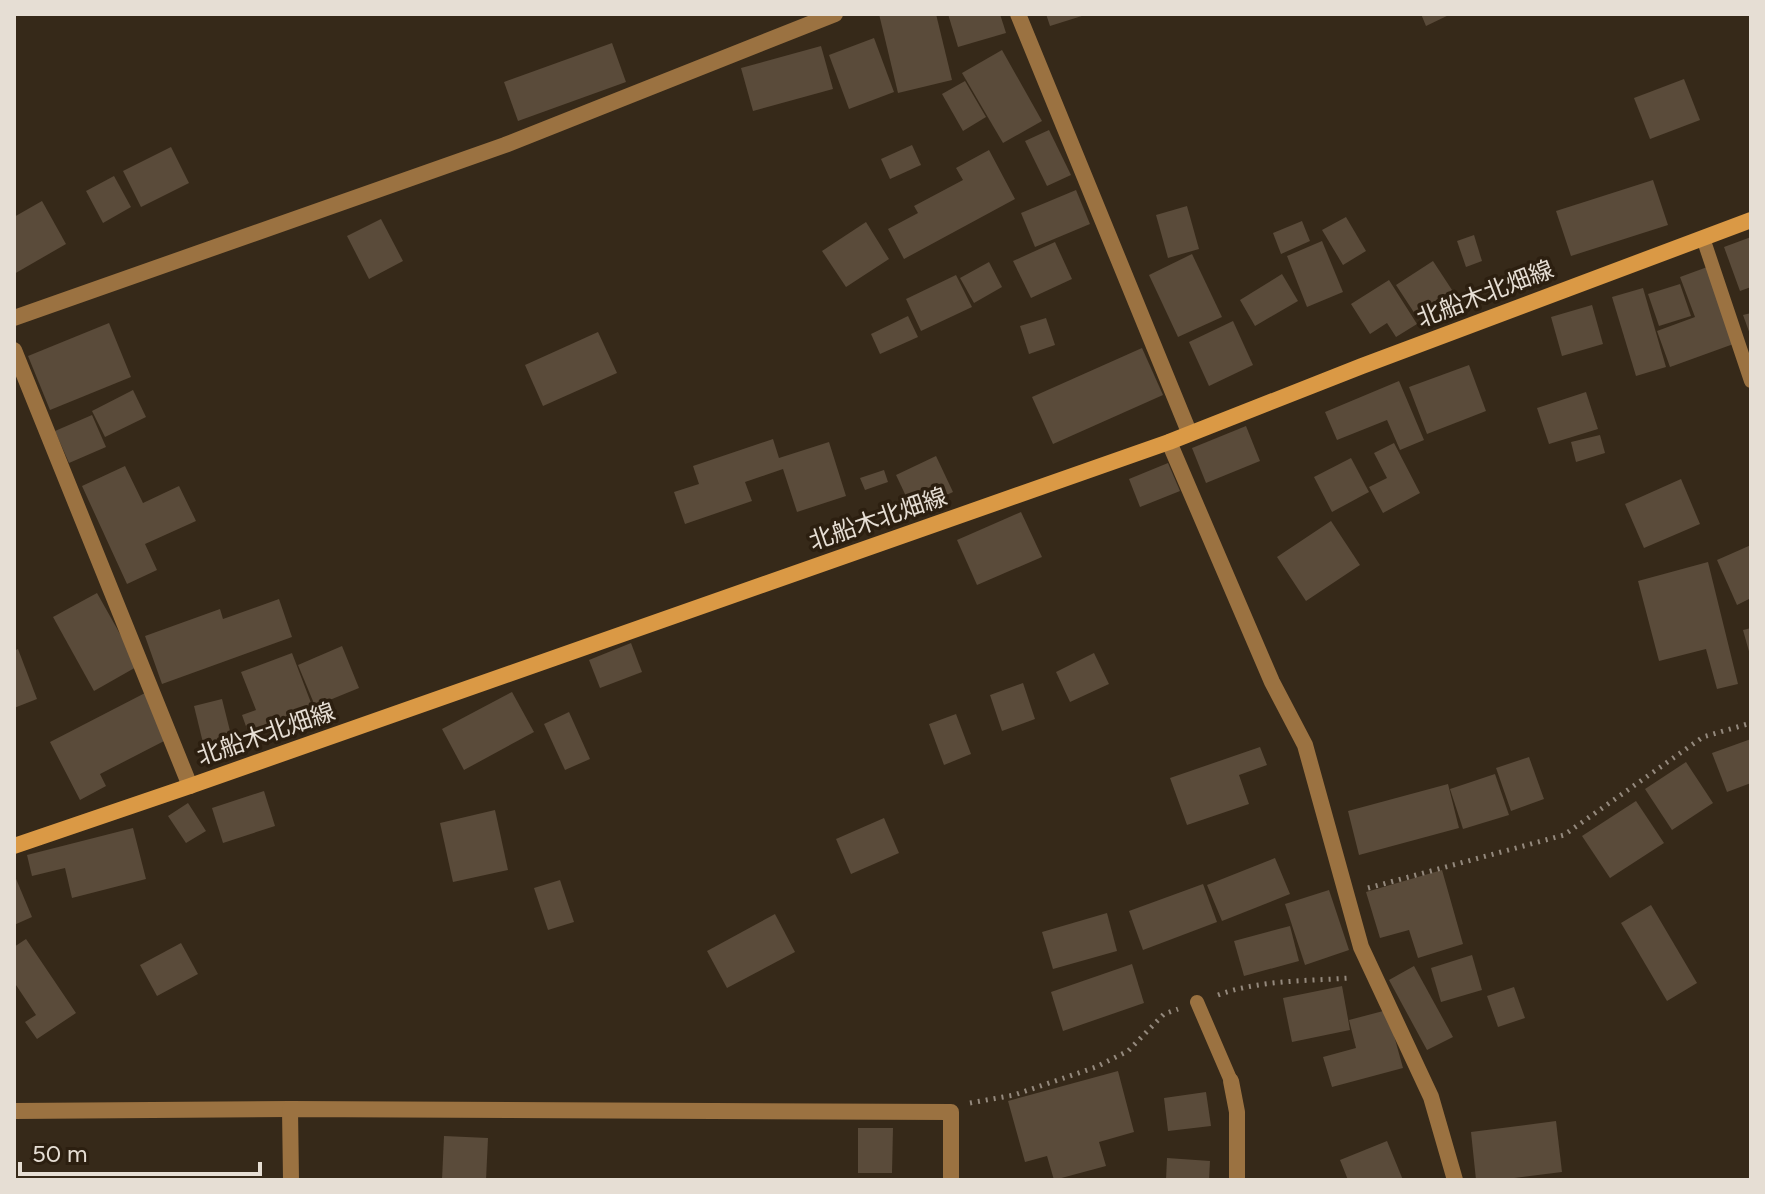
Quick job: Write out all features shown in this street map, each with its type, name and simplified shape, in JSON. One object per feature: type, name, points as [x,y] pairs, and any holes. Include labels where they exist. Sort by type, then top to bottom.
[{"type":"main road","name":"北船木北畑線","points":[[14,846],[1169,442],[1751,220]]},
{"type":"street","points":[[14,318],[505,145],[835,14]]},
{"type":"street","points":[[1018,14],[1189,432]]},
{"type":"street","points":[[14,350],[190,786]]},
{"type":"street","points":[[1169,442],[1272,682],[1305,745],[1361,947],[1431,1097],[1455,1180]]},
{"type":"street","points":[[1231,1081],[1237,1112],[1237,1180]]},
{"type":"street","points":[[290,1109],[291,1180]]},
{"type":"street","points":[[14,1111],[951,1112],[951,1180]]},
{"type":"lane","points":[[1703,238],[1751,381]]},
{"type":"lane","points":[[1197,1002],[1231,1081]]},
{"type":"path","points":[[1347,894],[1564,835],[1703,737],[1751,723]]},
{"type":"path","points":[[951,1112],[962,1104],[1014,1095],[1096,1067],[1128,1051],[1164,1014],[1234,989],[1375,977]]},
{"type":"building","points":[[879,14],[936,14],[952,80],[898,93]]},
{"type":"building","points":[[948,14],[1000,14],[1006,33],[958,47]]},
{"type":"building","points":[[1046,14],[1085,14],[1085,15],[1050,26]]},
{"type":"building","points":[[1421,14],[1451,14],[1426,26]]},
{"type":"building","points":[[874,38],[894,92],[849,109],[829,55]]},
{"type":"building","points":[[612,43],[626,82],[518,121],[504,82]]},
{"type":"building","points":[[821,46],[833,89],[753,111],[741,68]]},
{"type":"building","points":[[1002,50],[1042,121],[1003,143],[962,73]]},
{"type":"building","points":[[1684,79],[1700,120],[1650,139],[1634,98]]},
{"type":"building","points":[[965,81],[986,117],[963,131],[942,94]]},
{"type":"building","points":[[1049,130],[1071,175],[1047,186],[1025,141]]},
{"type":"building","points":[[912,145],[921,165],[890,179],[881,159]]},
{"type":"building","points":[[171,147],[189,183],[141,207],[123,171]]},
{"type":"building","points":[[989,150],[1015,199],[904,259],[888,229],[918,213],[914,206],[963,180],[956,168]]},
{"type":"building","points":[[114,176],[131,207],[103,223],[86,191]]},
{"type":"building","points":[[1653,180],[1668,225],[1571,256],[1556,211]]},
{"type":"building","points":[[1076,190],[1090,224],[1035,247],[1021,213]]},
{"type":"building","points":[[42,201],[66,244],[14,274],[14,217]]},
{"type":"building","points":[[1187,206],[1199,249],[1168,258],[1156,215]]},
{"type":"building","points":[[1346,217],[1366,251],[1343,265],[1322,230]]},
{"type":"building","points":[[381,219],[403,261],[369,279],[347,236]]},
{"type":"building","points":[[1302,221],[1310,241],[1281,254],[1273,233]]},
{"type":"building","points":[[866,222],[889,259],[846,287],[822,251]]},
{"type":"building","points":[[1474,235],[1482,261],[1466,267],[1457,241]]},
{"type":"building","points":[[1751,237],[1751,287],[1740,291],[1724,247]]},
{"type":"building","points":[[1322,241],[1343,292],[1307,307],[1287,256]]},
{"type":"building","points":[[1055,242],[1072,279],[1031,298],[1013,261]]},
{"type":"building","points":[[1192,254],[1222,317],[1178,337],[1149,275]]},
{"type":"building","points":[[1433,261],[1452,290],[1415,314],[1396,285]]},
{"type":"building","points":[[989,262],[1002,287],[974,303],[960,278]]},
{"type":"building","points":[[1710,266],[1739,342],[1670,367],[1657,331],[1695,317],[1680,277]]},
{"type":"building","points":[[1282,274],[1298,301],[1255,326],[1240,300]]},
{"type":"building","points":[[956,275],[972,307],[921,331],[906,299]]},
{"type":"building","points":[[1389,280],[1417,324],[1396,337],[1387,323],[1370,334],[1351,304]]},
{"type":"building","points":[[1680,284],[1691,316],[1659,326],[1648,294]]},
{"type":"building","points":[[1643,288],[1666,367],[1636,376],[1612,297]]},
{"type":"building","points":[[1592,305],[1603,344],[1562,356],[1551,317]]},
{"type":"building","points":[[1751,313],[1751,337],[1743,315]]},
{"type":"building","points":[[908,316],[918,337],[880,354],[871,334]]},
{"type":"building","points":[[1046,318],[1055,345],[1029,354],[1020,326]]},
{"type":"building","points":[[1233,321],[1253,365],[1209,386],[1189,342]]},
{"type":"building","points":[[109,323],[131,377],[50,410],[28,356]]},
{"type":"building","points":[[598,332],[617,373],[543,406],[525,365]]},
{"type":"building","points":[[1142,348],[1163,395],[1053,444],[1032,397]]},
{"type":"building","points":[[1469,365],[1486,411],[1427,434],[1409,387]]},
{"type":"building","points":[[1399,381],[1424,440],[1400,450],[1387,420],[1337,440],[1325,412]]},
{"type":"building","points":[[133,390],[146,417],[105,437],[92,411]]},
{"type":"building","points":[[1586,392],[1598,429],[1549,444],[1537,408]]},
{"type":"building","points":[[92,415],[106,447],[69,463],[55,431]]},
{"type":"building","points":[[1246,426],[1260,461],[1206,483],[1192,448]]},
{"type":"building","points":[[1600,435],[1605,453],[1576,462],[1571,442]]},
{"type":"building","points":[[773,439],[779,458],[829,442],[846,496],[797,512],[783,469],[745,482],[752,501],[685,524],[674,492],[699,484],[693,466]]},
{"type":"building","points":[[1394,443],[1420,493],[1383,513],[1369,487],[1387,478],[1374,453]]},
{"type":"building","points":[[936,456],[953,492],[913,511],[896,475]]},
{"type":"building","points":[[1351,458],[1369,492],[1332,512],[1314,477]]},
{"type":"building","points":[[1168,463],[1180,491],[1140,507],[1129,479]]},
{"type":"building","points":[[125,466],[143,503],[179,486],[196,521],[145,544],[157,570],[127,584],[82,486]]},
{"type":"building","points":[[884,470],[888,482],[865,490],[860,478]]},
{"type":"building","points":[[1681,479],[1700,524],[1644,548],[1625,504]]},
{"type":"building","points":[[1021,512],[1042,557],[977,585],[957,540]]},
{"type":"building","points":[[1331,521],[1360,565],[1306,601],[1277,557]]},
{"type":"building","points":[[1751,545],[1751,598],[1737,605],[1717,560]]},
{"type":"building","points":[[1708,562],[1738,684],[1717,689],[1706,649],[1659,661],[1638,581]]},
{"type":"building","points":[[97,593],[138,666],[94,691],[53,617]]},
{"type":"building","points":[[279,599],[292,637],[162,684],[145,636],[220,609],[223,619]]},
{"type":"building","points":[[1751,628],[1751,655],[1750,655],[1743,630]]},
{"type":"building","points":[[631,643],[642,672],[600,688],[589,660]]},
{"type":"building","points":[[342,646],[359,688],[315,706],[298,665]]},
{"type":"building","points":[[18,649],[37,699],[14,708],[14,651]]},
{"type":"building","points":[[292,653],[313,708],[248,732],[242,715],[256,710],[241,672]]},
{"type":"building","points":[[1094,653],[1109,684],[1070,702],[1056,672]]},
{"type":"building","points":[[1023,683],[1035,719],[1002,731],[990,695]]},
{"type":"building","points":[[512,692],[534,732],[464,770],[442,729]]},
{"type":"building","points":[[145,693],[168,739],[100,774],[106,786],[80,800],[50,742]]},
{"type":"building","points":[[222,699],[232,739],[204,747],[194,706]]},
{"type":"building","points":[[569,712],[590,759],[565,770],[544,724]]},
{"type":"building","points":[[956,714],[971,754],[944,765],[929,724]]},
{"type":"building","points":[[1751,739],[1751,783],[1727,792],[1712,753]]},
{"type":"building","points":[[1260,747],[1267,765],[1239,775],[1249,804],[1187,825],[1170,778]]},
{"type":"building","points":[[1529,757],[1544,799],[1511,811],[1496,768]]},
{"type":"building","points":[[1686,762],[1713,803],[1672,830],[1645,789]]},
{"type":"building","points":[[1495,774],[1509,815],[1463,829],[1450,789]]},
{"type":"building","points":[[1448,784],[1459,828],[1359,855],[1348,811]]},
{"type":"building","points":[[264,791],[275,826],[223,843],[212,808]]},
{"type":"building","points":[[1636,801],[1664,843],[1610,878],[1582,836]]},
{"type":"building","points":[[188,803],[206,831],[186,843],[168,816]]},
{"type":"building","points":[[495,810],[508,870],[453,882],[440,823]]},
{"type":"building","points":[[884,818],[899,853],[851,874],[836,839]]},
{"type":"building","points":[[133,828],[146,879],[72,898],[65,868],[32,876],[27,855]]},
{"type":"building","points":[[1275,858],[1290,894],[1222,921],[1207,885]]},
{"type":"building","points":[[1442,870],[1463,944],[1418,958],[1409,930],[1380,938],[1366,892]]},
{"type":"building","points":[[14,874],[32,917],[14,925]]},
{"type":"building","points":[[560,880],[574,922],[548,930],[534,888]]},
{"type":"building","points":[[1203,884],[1217,922],[1143,950],[1129,911]]},
{"type":"building","points":[[1329,890],[1349,950],[1305,965],[1285,904]]},
{"type":"building","points":[[1651,905],[1697,983],[1667,1001],[1621,923]]},
{"type":"building","points":[[1107,913],[1117,951],[1053,969],[1042,932]]},
{"type":"building","points":[[775,914],[795,952],[727,988],[707,951]]},
{"type":"building","points":[[1290,926],[1299,961],[1244,976],[1234,941]]},
{"type":"building","points":[[26,939],[76,1013],[37,1039],[25,1022],[36,1015],[14,982],[14,947]]},
{"type":"building","points":[[181,943],[198,974],[157,996],[140,965]]},
{"type":"building","points":[[1472,955],[1482,990],[1441,1002],[1431,968]]},
{"type":"building","points":[[1132,964],[1144,1003],[1063,1031],[1051,992]]},
{"type":"building","points":[[1414,966],[1453,1037],[1427,1050],[1389,980]]},
{"type":"building","points":[[1342,986],[1350,1030],[1292,1042],[1283,998]]},
{"type":"building","points":[[1514,987],[1525,1018],[1498,1027],[1487,996]]},
{"type":"building","points":[[1387,1010],[1403,1068],[1332,1087],[1323,1057],[1356,1048],[1349,1020]]},
{"type":"building","points":[[1118,1071],[1134,1132],[1099,1142],[1106,1166],[1054,1180],[1047,1156],[1025,1162],[1008,1101]]},
{"type":"building","points":[[1206,1092],[1211,1126],[1168,1131],[1164,1098]]},
{"type":"building","points":[[1556,1121],[1562,1172],[1476,1180],[1471,1132]]},
{"type":"building","points":[[858,1128],[893,1128],[892,1173],[858,1173]]},
{"type":"building","points":[[444,1136],[488,1138],[486,1180],[442,1180]]},
{"type":"building","points":[[1387,1141],[1403,1180],[1348,1180],[1340,1160]]},
{"type":"building","points":[[1167,1158],[1210,1161],[1209,1180],[1166,1180]]}]
